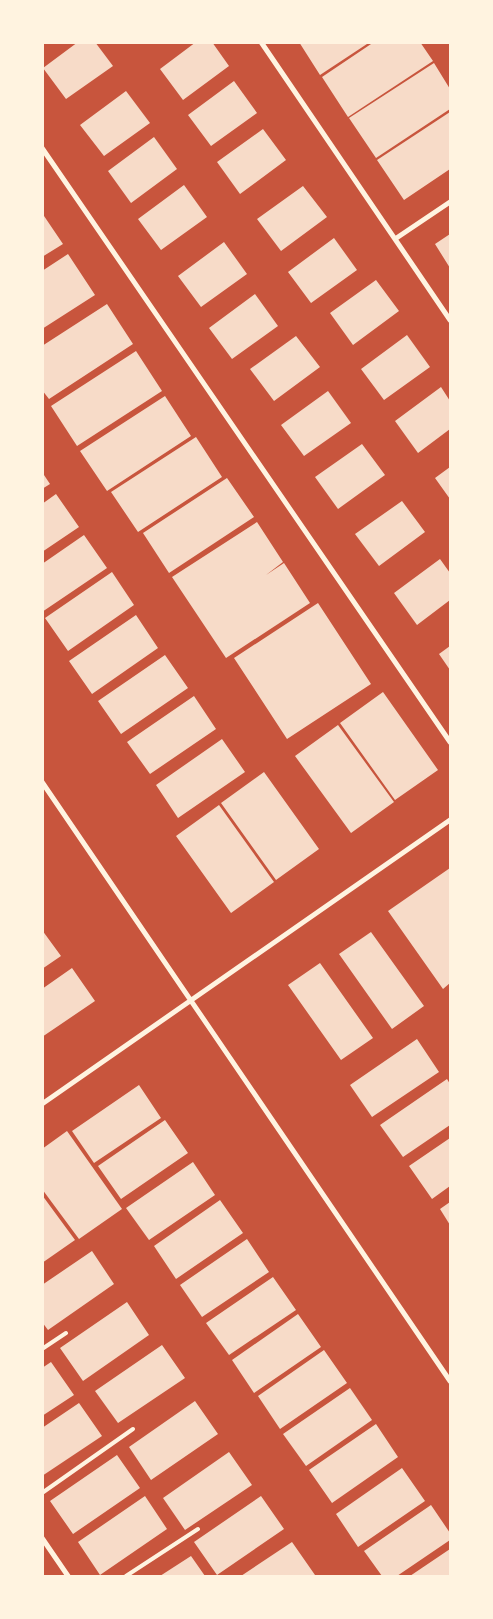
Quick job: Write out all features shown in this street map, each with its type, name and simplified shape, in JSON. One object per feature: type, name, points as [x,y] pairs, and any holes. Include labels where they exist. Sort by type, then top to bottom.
[{"type":"street","points":[[261,42],[450,320]]},
{"type":"street","points":[[42,148],[450,742]]},
{"type":"street","points":[[395,239],[450,202]]},
{"type":"street","points":[[42,782],[450,1381]]},
{"type":"street","points":[[42,1104],[450,820]]},
{"type":"street","points":[[42,1538],[68,1576]]},
{"type":"lane","points":[[42,1349],[66,1333]]},
{"type":"lane","points":[[42,1493],[133,1429]]},
{"type":"lane","points":[[126,1576],[198,1529]]},
{"type":"building","points":[[78,42],[95,42],[113,66],[66,99],[43,68]]},
{"type":"building","points":[[196,42],[212,42],[229,66],[183,100],[160,69]]},
{"type":"building","points":[[299,42],[370,42],[320,75]]},
{"type":"building","points":[[374,42],[420,42],[433,61],[348,117],[322,77]]},
{"type":"building","points":[[434,63],[450,89],[450,109],[376,158],[349,118]]},
{"type":"building","points":[[234,81],[257,113],[211,146],[188,115]]},
{"type":"building","points":[[126,91],[150,123],[104,156],[80,125]]},
{"type":"building","points":[[450,112],[450,169],[404,200],[377,160]]},
{"type":"building","points":[[263,129],[286,160],[240,194],[217,162]]},
{"type":"building","points":[[154,137],[177,169],[131,203],[108,171]]},
{"type":"building","points":[[184,185],[207,217],[161,250],[138,219]]},
{"type":"building","points":[[303,186],[327,217],[281,251],[257,219]]},
{"type":"building","points":[[42,213],[63,244],[42,257]]},
{"type":"building","points":[[450,234],[450,268],[435,244]]},
{"type":"building","points":[[334,238],[357,270],[311,303],[288,272]]},
{"type":"building","points":[[224,242],[247,274],[201,307],[178,276]]},
{"type":"building","points":[[68,254],[95,295],[42,329],[42,271]]},
{"type":"building","points":[[376,280],[399,311],[353,345],[330,313]]},
{"type":"building","points":[[255,294],[278,326],[232,359],[209,328]]},
{"type":"building","points":[[107,304],[133,344],[49,399],[42,390],[42,346]]},
{"type":"building","points":[[407,335],[430,367],[384,400],[361,369]]},
{"type":"building","points":[[296,336],[320,367],[274,401],[250,369]]},
{"type":"building","points":[[136,351],[162,391],[77,446],[51,406]]},
{"type":"building","points":[[441,387],[450,401],[450,429],[418,453],[395,421]]},
{"type":"building","points":[[328,391],[351,423],[304,456],[281,425]]},
{"type":"building","points":[[165,396],[191,436],[107,491],[80,451]]},
{"type":"building","points":[[196,437],[222,477],[138,532],[111,492]]},
{"type":"building","points":[[362,444],[385,475],[338,509],[315,477]]},
{"type":"building","points":[[450,467],[450,499],[435,478]]},
{"type":"building","points":[[42,472],[50,484],[42,489]]},
{"type":"building","points":[[227,478],[254,517],[169,573],[143,533]]},
{"type":"building","points":[[56,494],[79,527],[42,552],[42,504]]},
{"type":"building","points":[[402,501],[425,532],[379,566],[355,534]]},
{"type":"building","points":[[257,522],[283,562],[266,575],[284,563],[310,603],[226,658],[172,577]]},
{"type":"building","points":[[84,535],[107,568],[42,612],[42,564]]},
{"type":"building","points":[[440,559],[450,573],[450,600],[417,625],[394,593]]},
{"type":"building","points":[[112,572],[134,605],[68,651],[45,618]]},
{"type":"building","points":[[318,603],[371,684],[287,739],[234,658]]},
{"type":"building","points":[[136,615],[158,648],[92,694],[69,661]]},
{"type":"building","points":[[450,646],[450,670],[439,654]]},
{"type":"building","points":[[165,655],[188,688],[121,734],[98,701]]},
{"type":"building","points":[[383,692],[438,770],[395,800],[340,723]]},
{"type":"building","points":[[194,696],[216,729],[150,774],[127,742]]},
{"type":"building","points":[[338,725],[394,802],[351,833],[295,756]]},
{"type":"building","points":[[222,739],[245,772],[178,818],[156,785]]},
{"type":"building","points":[[264,772],[319,849],[276,880],[221,803]]},
{"type":"building","points":[[219,805],[274,882],[231,913],[176,836]]},
{"type":"building","points":[[450,868],[450,983],[443,989],[388,911]]},
{"type":"building","points":[[42,930],[61,956],[42,969]]},
{"type":"building","points":[[371,932],[424,1006],[392,1029],[339,954]]},
{"type":"building","points":[[320,963],[373,1038],[341,1060],[288,985]]},
{"type":"building","points":[[72,968],[95,1001],[42,1037],[42,989]]},
{"type":"building","points":[[417,1039],[439,1072],[372,1117],[350,1085]]},
{"type":"building","points":[[447,1079],[450,1084],[450,1125],[403,1157],[380,1125]]},
{"type":"building","points":[[139,1085],[161,1118],[94,1163],[72,1131]]},
{"type":"building","points":[[165,1120],[188,1153],[121,1199],[98,1166]]},
{"type":"building","points":[[67,1131],[122,1209],[79,1239],[42,1189],[42,1149]]},
{"type":"building","points":[[450,1138],[450,1186],[432,1199],[409,1166]]},
{"type":"building","points":[[193,1162],[215,1195],[149,1240],[126,1208]]},
{"type":"building","points":[[42,1195],[75,1240],[42,1263]]},
{"type":"building","points":[[220,1200],[243,1233],[176,1279],[154,1246]]},
{"type":"building","points":[[450,1202],[450,1225],[440,1209]]},
{"type":"building","points":[[247,1239],[269,1272],[202,1317],[180,1285]]},
{"type":"building","points":[[92,1251],[114,1284],[48,1330],[42,1322],[42,1285]]},
{"type":"building","points":[[273,1277],[296,1310],[229,1355],[206,1323]]},
{"type":"building","points":[[127,1302],[149,1335],[83,1381],[60,1348]]},
{"type":"building","points":[[298,1314],[321,1347],[254,1393],[232,1360]]},
{"type":"building","points":[[162,1345],[185,1378],[118,1423],[95,1391]]},
{"type":"building","points":[[324,1350],[347,1383],[280,1429],[258,1396]]},
{"type":"building","points":[[51,1362],[74,1395],[42,1416],[42,1368]]},
{"type":"building","points":[[350,1388],[372,1420],[306,1466],[283,1434]]},
{"type":"building","points":[[195,1401],[218,1434],[151,1480],[129,1447]]},
{"type":"building","points":[[79,1403],[102,1436],[42,1476],[42,1428]]},
{"type":"building","points":[[376,1424],[398,1457],[332,1503],[309,1470]]},
{"type":"building","points":[[229,1452],[252,1485],[185,1530],[163,1498]]},
{"type":"building","points":[[117,1455],[140,1488],[73,1534],[50,1501]]},
{"type":"building","points":[[402,1468],[425,1501],[358,1547],[336,1514]]},
{"type":"building","points":[[145,1496],[167,1529],[100,1575],[78,1542]]},
{"type":"building","points":[[261,1496],[284,1529],[217,1575],[194,1542]]},
{"type":"building","points":[[431,1505],[450,1533],[450,1540],[397,1576],[382,1576],[364,1551]]},
{"type":"building","points":[[292,1542],[315,1575],[241,1576]]},
{"type":"building","points":[[450,1549],[450,1576],[410,1576]]},
{"type":"building","points":[[191,1556],[205,1576],[160,1576]]}]
